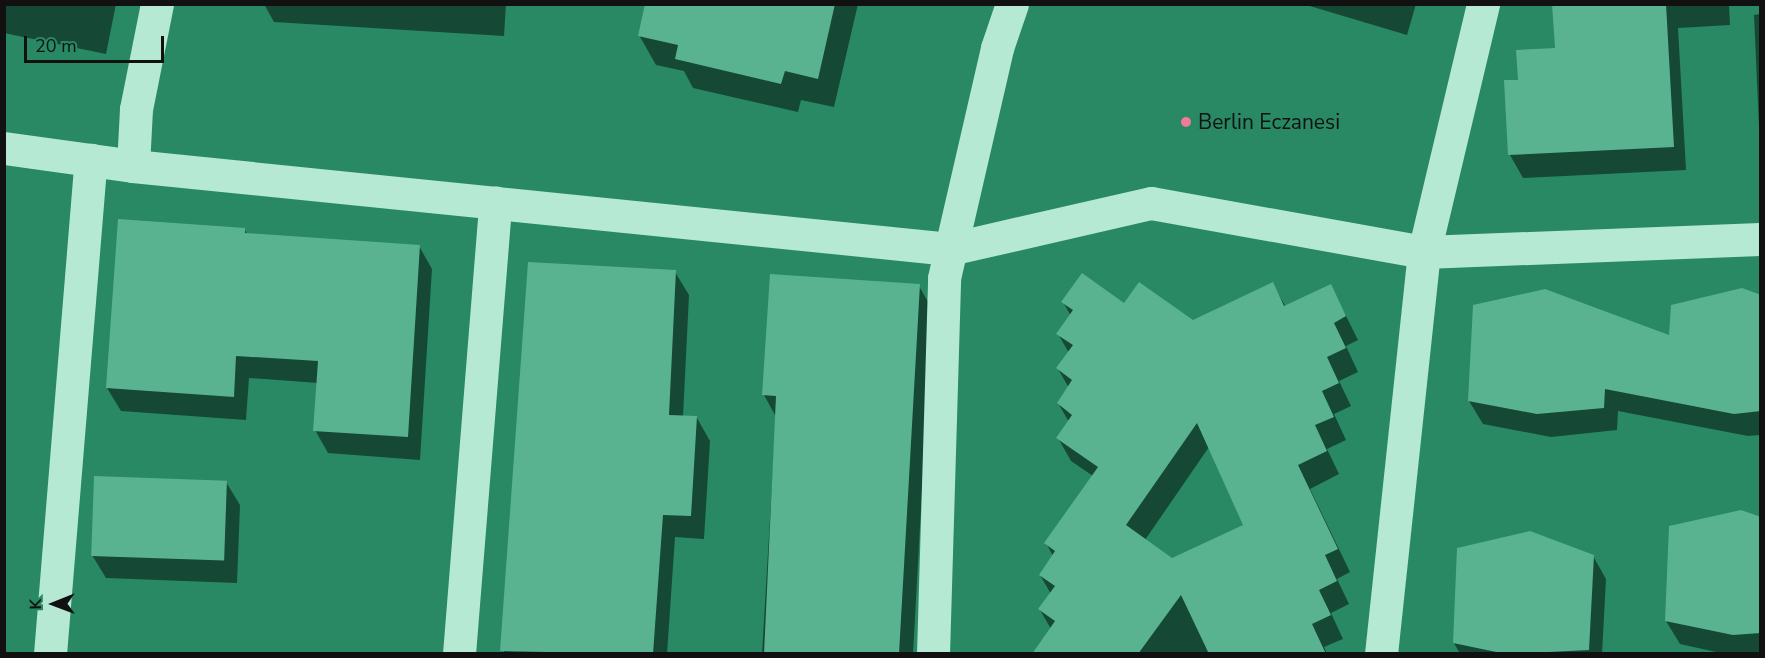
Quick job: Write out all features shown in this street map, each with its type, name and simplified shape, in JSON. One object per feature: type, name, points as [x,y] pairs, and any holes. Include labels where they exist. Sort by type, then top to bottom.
[{"type":"street","points":[[133,166],[136,110],[157,4]]},
{"type":"street","points":[[933,654],[944,278],[998,48],[1012,4]]},
{"type":"street","points":[[1382,654],[1424,252],[1484,4]]},
{"type":"street","points":[[4,148],[133,166],[950,249],[1151,203],[1424,252],[1761,239]]},
{"type":"street","points":[[50,654],[91,160]]},
{"type":"street","points":[[459,654],[495,202]]},
{"type":"building","points":[[645,4],[835,4],[818,79],[785,71],[781,84],[675,59],[678,45],[638,36]]},
{"type":"building","points":[[1552,4],[1666,4],[1674,147],[1508,155],[1504,80],[1518,80],[1516,50],[1555,48]]},
{"type":"building","points":[[118,219],[245,228],[245,233],[420,245],[408,437],[313,431],[318,361],[236,356],[234,397],[106,388]]},
{"type":"building","points":[[528,262],[676,270],[669,415],[697,416],[691,516],[663,515],[653,654],[500,651]]},
{"type":"building","points":[[1082,273],[1124,303],[1139,282],[1193,320],[1273,282],[1284,306],[1331,284],[1346,316],[1334,323],[1346,348],[1327,357],[1339,383],[1322,391],[1334,417],[1315,425],[1327,451],[1298,465],[1338,549],[1325,555],[1337,581],[1319,590],[1331,615],[1312,624],[1326,654],[1209,654],[1181,595],[1138,654],[1032,654],[1055,621],[1038,609],[1055,586],[1039,575],[1055,551],[1044,543],[1098,467],[1056,438],[1072,415],[1057,403],[1072,380],[1056,368],[1073,345],[1056,334],[1073,310],[1061,302]],"holes":[[[1197,423],[1243,525],[1172,558],[1126,525]]]},
{"type":"building","points":[[770,274],[920,284],[899,654],[764,654],[776,396],[762,395]]},
{"type":"building","points":[[1742,288],[1761,295],[1761,411],[1734,414],[1605,389],[1604,408],[1537,414],[1468,401],[1473,305],[1545,289],[1669,335],[1671,305]]},
{"type":"building","points":[[94,476],[227,481],[224,561],[91,556]]},
{"type":"building","points":[[1741,510],[1761,517],[1761,633],[1733,635],[1665,621],[1669,526]]},
{"type":"building","points":[[1530,531],[1594,555],[1589,650],[1506,654],[1453,643],[1457,548]]},
{"type":"place","name":"Berlin Eczanesi","points":[[1186,122]]}]
